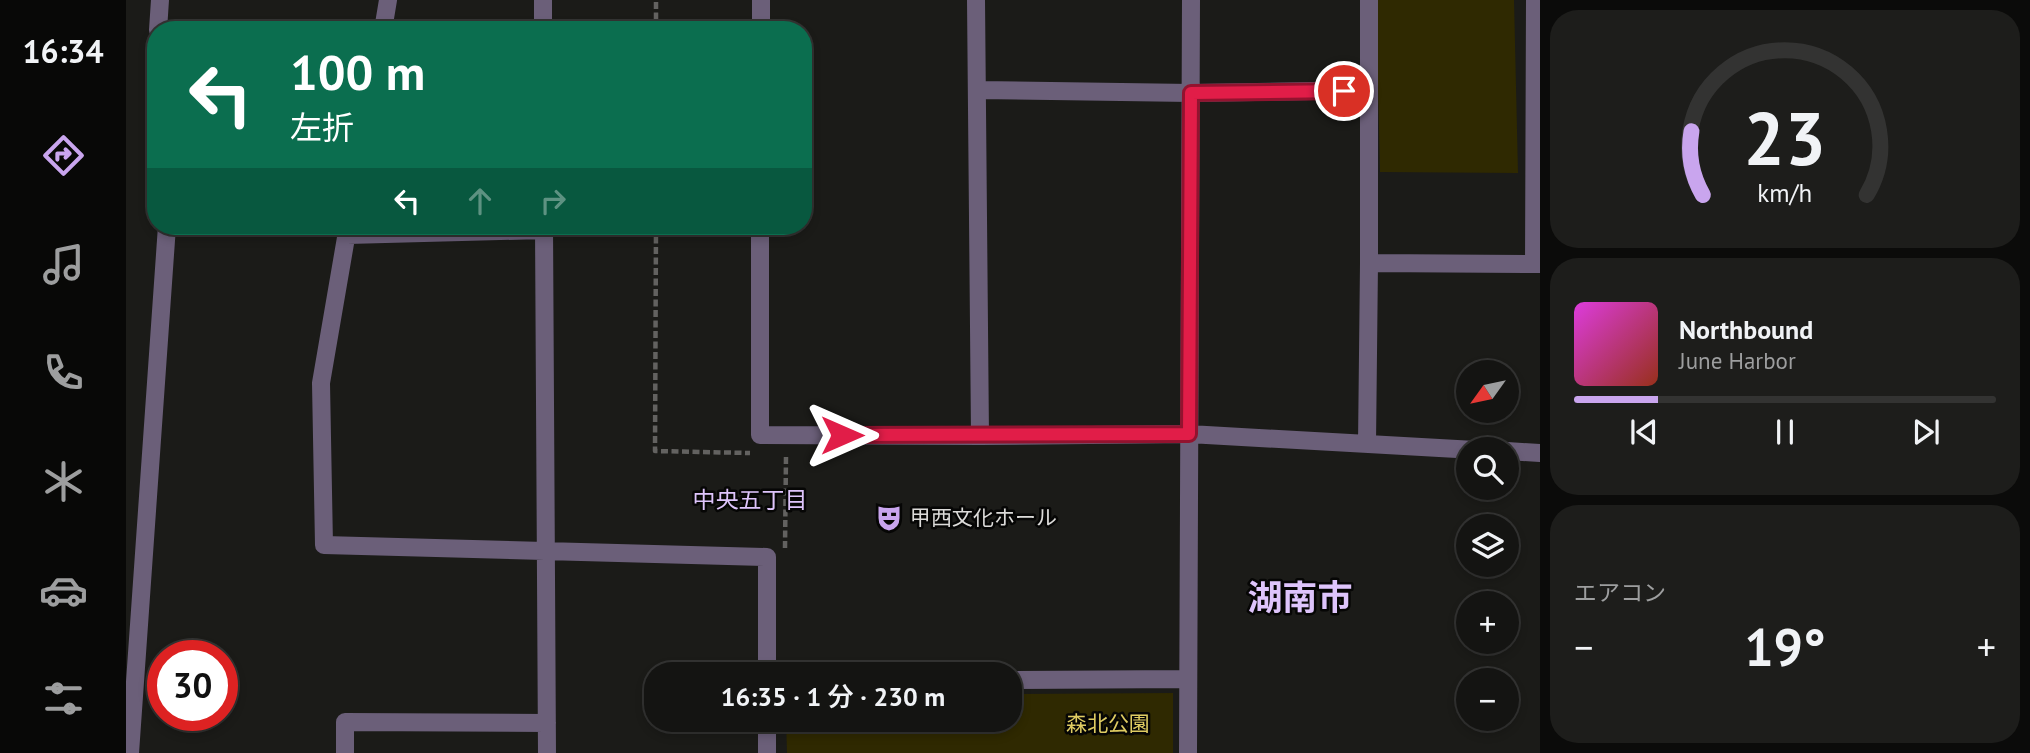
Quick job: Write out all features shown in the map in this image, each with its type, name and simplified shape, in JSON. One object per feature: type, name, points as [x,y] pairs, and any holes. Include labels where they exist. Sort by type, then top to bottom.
[{"type":"street","points":[[159,21],[160,0]]},
{"type":"street","points":[[384,21],[388,0]]},
{"type":"street","points":[[543,0],[543,21]]},
{"type":"street","points":[[761,0],[761,21]]},
{"type":"street","points":[[976,0],[980,436]]},
{"type":"street","points":[[1188,753],[1191,0]]},
{"type":"street","points":[[1367,444],[1369,0]]},
{"type":"street","points":[[1369,263],[1537,264],[1535,0]]},
{"type":"street","points":[[977,90],[1191,93],[1369,90]]},
{"type":"street","points":[[130,753],[166,235]]},
{"type":"street","points":[[347,235],[321,383],[324,545],[768,557],[767,662]]},
{"type":"street","points":[[544,235],[547,753]]},
{"type":"street","points":[[760,235],[760,435],[1189,434],[1456,449]]},
{"type":"street","points":[[1519,452],[1540,453]]},
{"type":"street","points":[[1022,680],[1188,679]]},
{"type":"street","points":[[345,753],[345,722],[547,723]]},
{"type":"street","points":[[766,732],[767,753]]},
{"type":"path","points":[[656,0],[656,21]]},
{"type":"path","points":[[656,235],[655,451],[759,453]]},
{"type":"path","points":[[785,553],[786,455]]},
{"type":"green space","points":[[1376,0],[1514,0],[1518,173],[1380,172]]},
{"type":"green space","name":"森北公園","points":[[1173,693],[1173,753],[787,753],[786,732],[1022,732],[1022,694]]},
{"type":"place","name":"甲西文化ホール","points":[[889,518]]},
{"type":"district","name":"中央五丁目","points":[[750,500]]},
{"type":"district","name":"湖南市","points":[[1300,598]]},
{"type":"route","points":[[842,435],[1189,434],[1191,93],[1344,91]]}]
